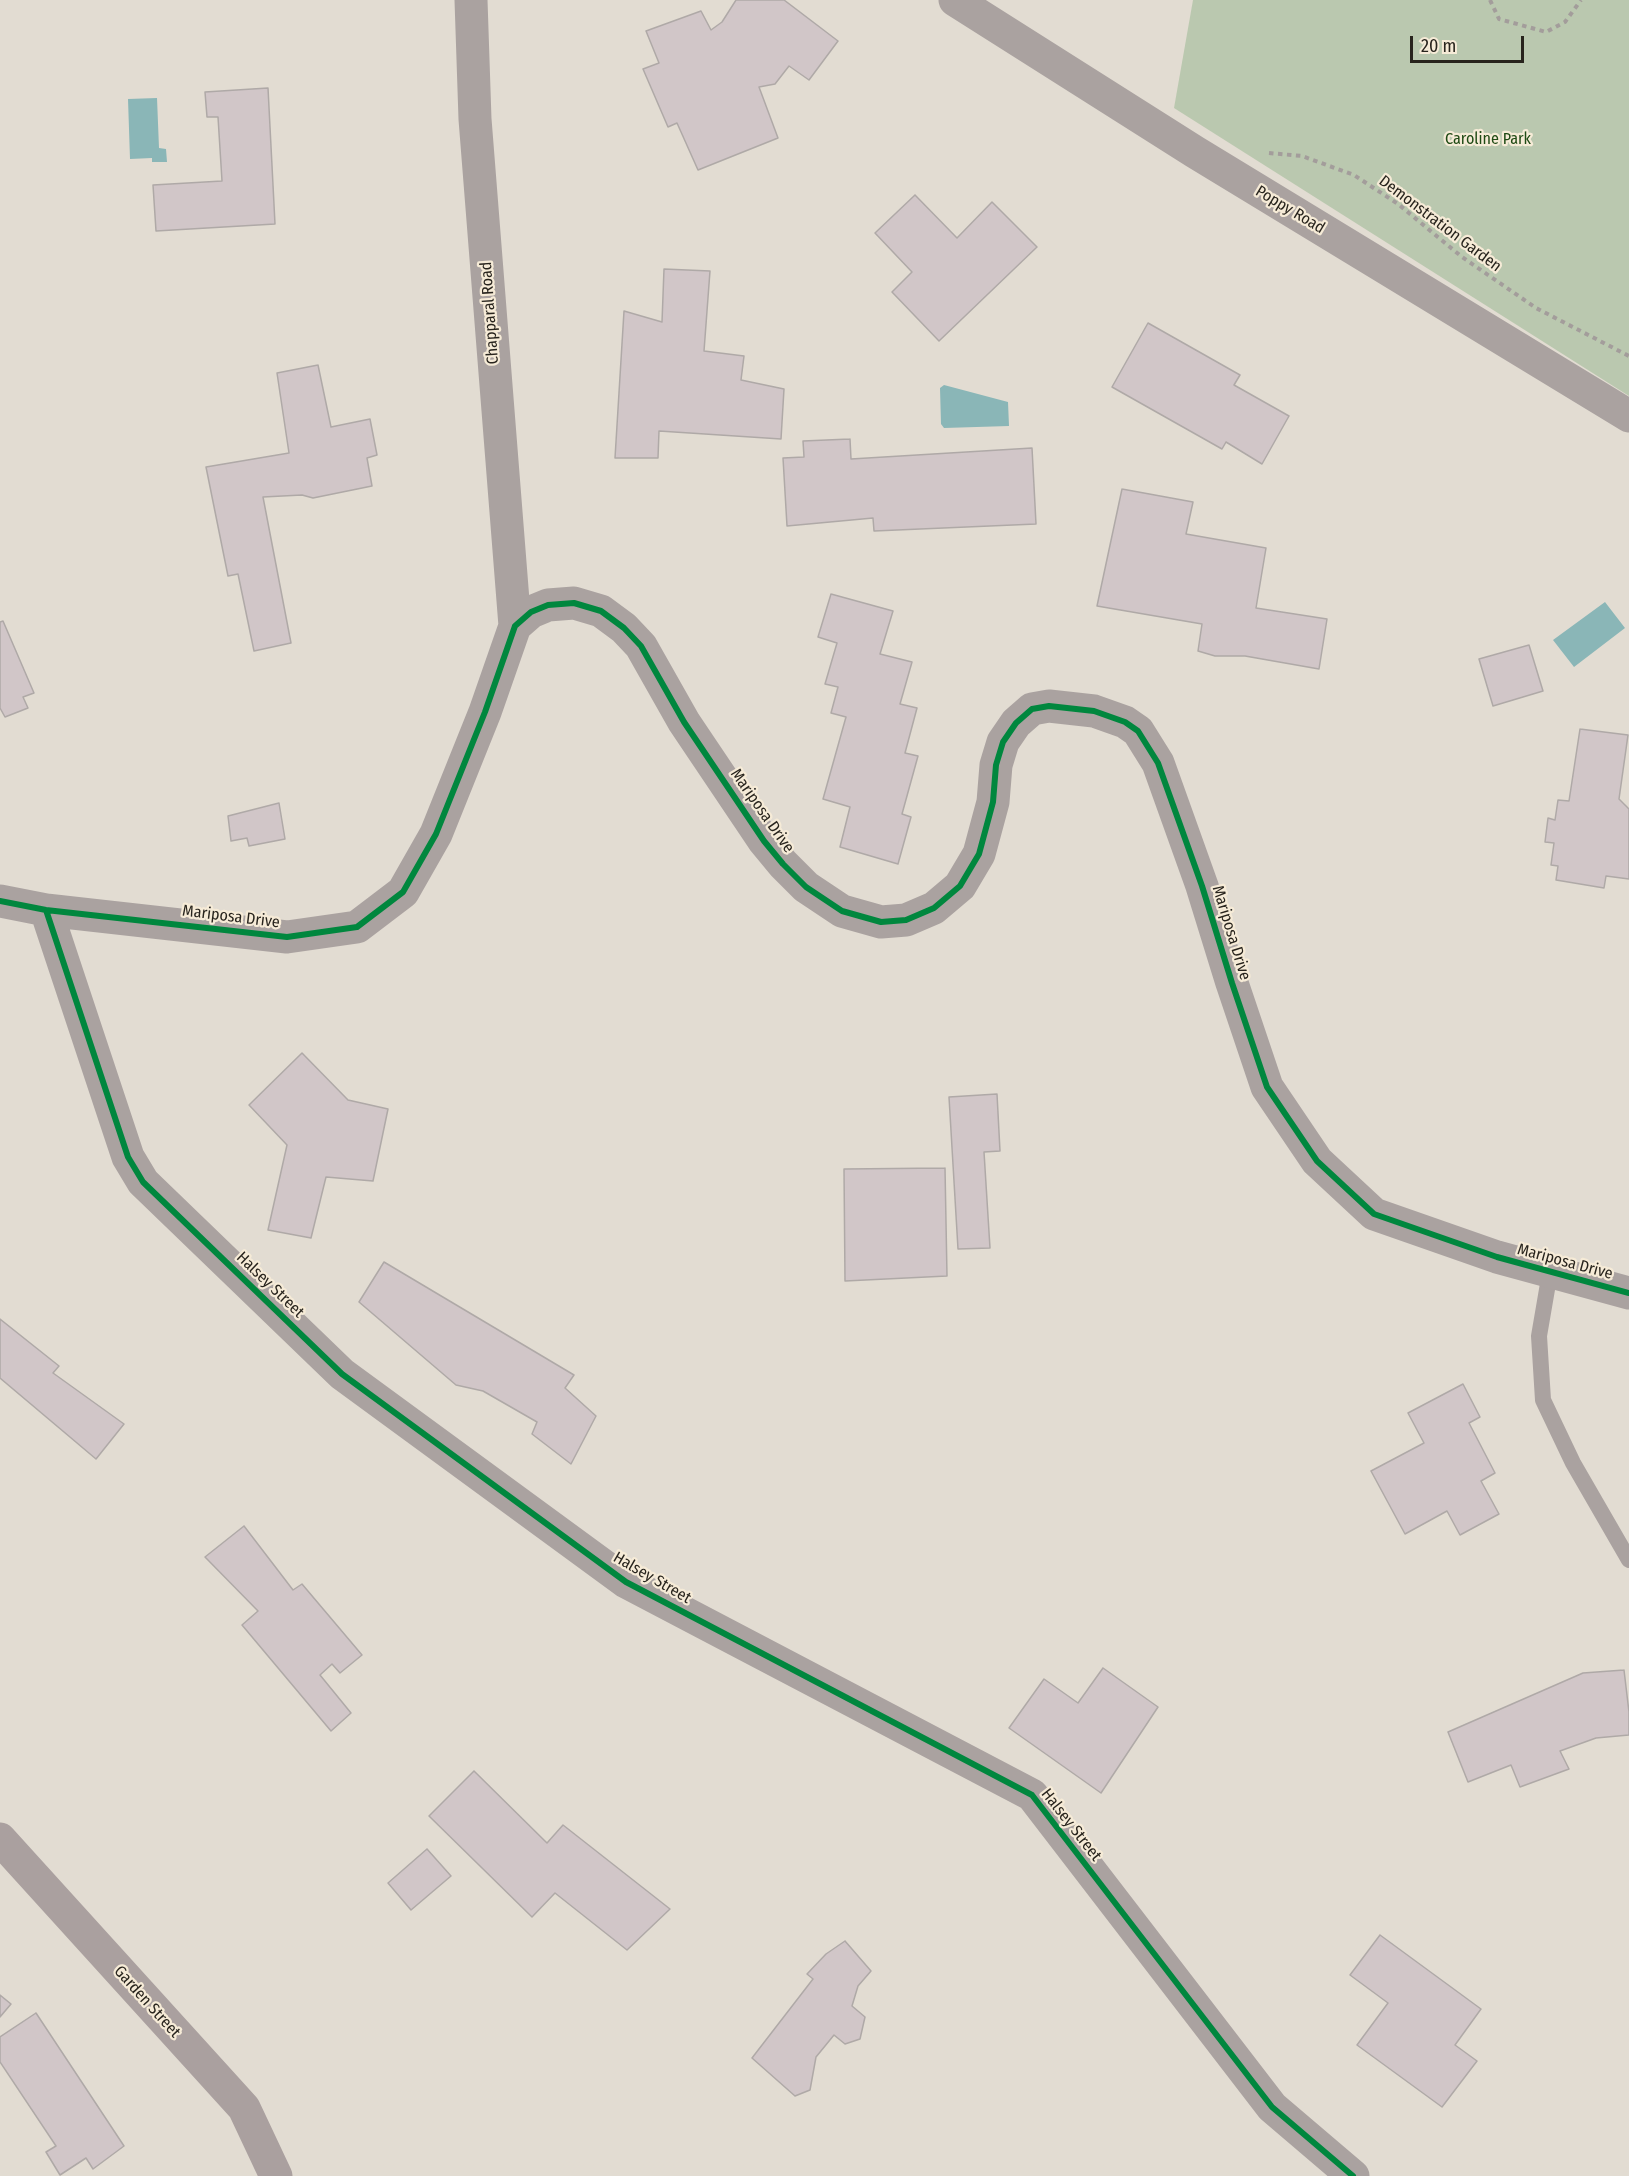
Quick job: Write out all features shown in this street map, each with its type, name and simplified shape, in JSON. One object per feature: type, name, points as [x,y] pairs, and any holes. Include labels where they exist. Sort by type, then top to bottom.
[{"type":"street","name":"Chapparal Road","points":[[471,0],[475,119],[515,626]]},
{"type":"street","name":"Poppy Road","points":[[955,0],[1233,176],[1629,416]]},
{"type":"street","name":"Mariposa Drive","points":[[0,901],[46,910],[287,938],[357,927],[403,892],[436,834],[485,712],[515,626],[531,612],[548,605],[574,603],[601,611],[624,628],[641,646],[684,722],[764,841],[783,864],[806,888],[842,911],[881,922],[906,920],[934,908],[960,885],[979,854],[993,802],[996,765],[1003,742],[1016,723],[1032,709],[1049,706],[1094,711],[1125,722],[1138,730],[1158,763],[1202,886],[1267,1087],[1317,1161],[1374,1214],[1497,1257],[1629,1293]]},
{"type":"street","name":"Halsey Street","points":[[46,910],[128,1157],[143,1182],[151,1190],[342,1374],[626,1582],[1032,1795],[1272,2107],[1353,2176]]},
{"type":"street","name":"Garden Street","points":[[0,1839],[244,2108],[276,2176]]},
{"type":"lane","points":[[1550,1272],[1539,1336],[1543,1400],[1572,1463],[1629,1560]]},
{"type":"path","points":[[1490,0],[1499,19],[1546,32],[1565,22],[1581,0]]},
{"type":"green space","name":"Caroline Park","points":[[1193,0],[1629,0],[1629,396],[1174,108]]},
{"type":"water","points":[[157,98],[159,148],[166,149],[167,162],[152,162],[152,158],[130,159],[128,99]]},
{"type":"water","points":[[944,385],[1008,402],[1009,426],[944,428],[941,424],[940,388]]},
{"type":"water","points":[[1605,602],[1625,628],[1574,667],[1553,640]]},
{"type":"building","points":[[736,0],[784,0],[838,41],[809,80],[789,66],[775,84],[759,87],[778,138],[698,170],[677,123],[668,127],[643,69],[659,63],[646,31],[701,11],[711,30],[722,22]]},
{"type":"building","points":[[268,88],[275,224],[156,231],[153,185],[222,181],[218,117],[207,117],[205,92]]},
{"type":"building","points":[[915,195],[957,238],[992,202],[1037,247],[939,341],[892,292],[912,272],[875,233]]},
{"type":"building","points":[[664,269],[710,271],[704,351],[744,356],[741,380],[784,389],[781,439],[659,431],[658,458],[615,458],[624,311],[662,322]]},
{"type":"building","points":[[1148,323],[1240,375],[1234,385],[1289,416],[1262,464],[1226,442],[1222,449],[1112,387]]},
{"type":"building","points":[[318,365],[331,427],[370,419],[377,455],[367,458],[372,486],[313,498],[302,495],[263,497],[291,643],[254,651],[238,574],[228,576],[206,467],[289,453],[277,373]]},
{"type":"building","points":[[850,439],[851,459],[1032,448],[1036,524],[874,531],[873,518],[787,526],[783,458],[804,457],[803,441]]},
{"type":"building","points":[[1122,489],[1193,502],[1186,534],[1266,548],[1256,608],[1327,619],[1319,669],[1245,656],[1215,656],[1198,651],[1202,624],[1097,606]]},
{"type":"building","points":[[831,594],[893,611],[880,654],[912,662],[900,704],[917,708],[905,753],[918,756],[902,814],[911,817],[898,864],[840,847],[850,807],[823,799],[846,717],[831,713],[838,687],[825,684],[837,643],[818,637]]},
{"type":"building","points":[[3,621],[34,693],[23,697],[28,708],[5,717],[0,708],[0,622]]},
{"type":"building","points":[[1529,645],[1543,691],[1493,706],[1479,659]]},
{"type":"building","points":[[1580,729],[1628,735],[1619,799],[1629,809],[1629,879],[1606,876],[1604,888],[1556,880],[1558,866],[1551,865],[1554,843],[1545,842],[1548,818],[1555,820],[1558,800],[1569,801]]},
{"type":"building","points":[[279,803],[285,839],[249,846],[247,838],[231,841],[228,816]]},
{"type":"building","points":[[302,1053],[348,1100],[388,1109],[373,1181],[326,1177],[311,1238],[268,1230],[287,1145],[249,1105]]},
{"type":"building","points":[[997,1094],[1000,1151],[984,1152],[990,1248],[958,1249],[949,1097]]},
{"type":"building","points":[[945,1168],[947,1276],[845,1281],[844,1169]]},
{"type":"building","points":[[384,1262],[574,1375],[565,1388],[596,1416],[571,1464],[532,1434],[537,1422],[483,1391],[456,1385],[359,1302]]},
{"type":"building","points":[[0,1319],[59,1366],[53,1373],[124,1424],[96,1459],[0,1378]]},
{"type":"building","points":[[1463,1384],[1480,1417],[1469,1423],[1495,1473],[1481,1481],[1499,1514],[1460,1535],[1447,1511],[1405,1534],[1371,1471],[1424,1443],[1408,1413]]},
{"type":"building","points":[[244,1526],[293,1590],[302,1584],[362,1655],[340,1673],[332,1664],[320,1675],[351,1713],[331,1731],[242,1625],[258,1611],[205,1557]]},
{"type":"building","points":[[1103,1668],[1158,1707],[1101,1793],[1009,1728],[1044,1679],[1078,1703]]},
{"type":"building","points":[[1624,1670],[1629,1735],[1596,1738],[1560,1751],[1569,1769],[1520,1787],[1511,1765],[1468,1782],[1448,1732],[1583,1673]]},
{"type":"building","points":[[474,1771],[547,1843],[563,1825],[670,1909],[627,1950],[555,1893],[532,1917],[429,1816]]},
{"type":"building","points":[[427,1849],[451,1876],[411,1910],[388,1883]]},
{"type":"building","points":[[1380,1935],[1481,2009],[1455,2045],[1477,2061],[1442,2107],[1357,2045],[1388,2003],[1350,1975]]},
{"type":"building","points":[[845,1941],[871,1971],[858,1986],[852,2006],[865,2017],[860,2039],[845,2044],[834,2035],[816,2057],[810,2090],[795,2096],[752,2058],[813,1979],[807,1974],[826,1954]]},
{"type":"building","points":[[0,1995],[11,2004],[0,2017]]},
{"type":"building","points":[[36,2013],[124,2146],[93,2169],[86,2158],[60,2175],[46,2152],[56,2146],[0,2062],[0,2037]]},
{"type":"cycle path","points":[[0,901],[46,910],[287,937],[357,927],[403,892],[436,834],[485,712],[515,626],[531,612],[548,605],[574,603],[601,611],[624,628],[641,646],[684,722],[764,841],[783,864],[806,887],[842,911],[881,922],[906,920],[934,908],[960,886],[979,854],[993,802],[996,765],[1003,742],[1016,723],[1032,709],[1049,706],[1094,711],[1125,722],[1138,731],[1158,763],[1202,886],[1267,1087],[1317,1161],[1374,1214],[1497,1257],[1629,1293]]},
{"type":"cycle path","points":[[46,910],[128,1157],[143,1182],[342,1374],[626,1582],[1032,1795],[1272,2107],[1353,2176]]}]
